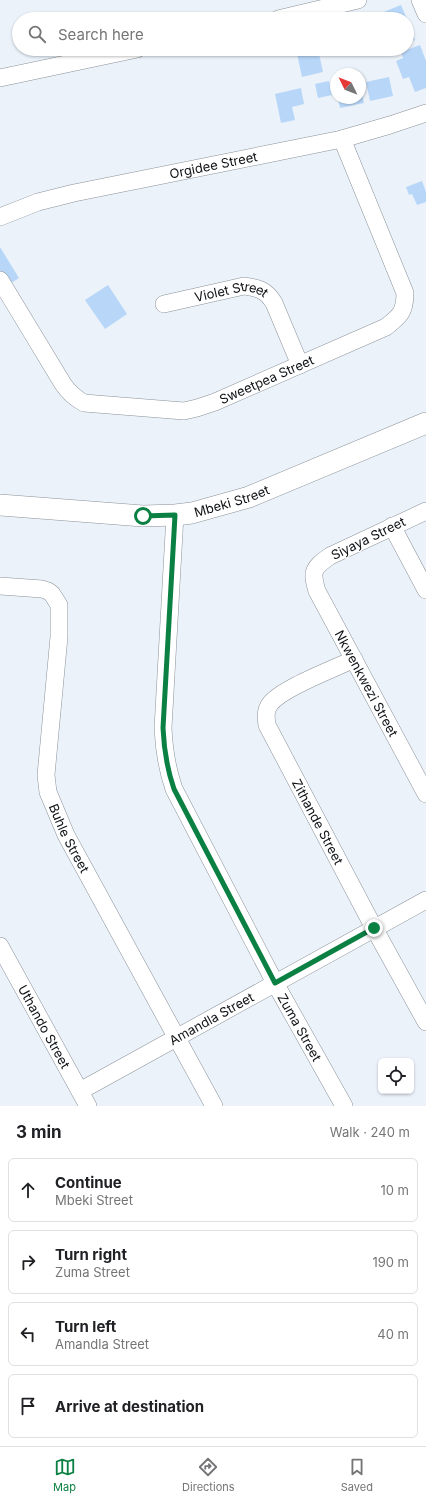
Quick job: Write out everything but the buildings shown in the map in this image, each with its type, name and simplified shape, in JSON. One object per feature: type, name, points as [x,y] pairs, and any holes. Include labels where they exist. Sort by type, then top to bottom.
[{"type":"street","points":[[307,12],[358,0]]},
{"type":"street","points":[[420,0],[426,14]]},
{"type":"street","points":[[0,78],[104,56]]},
{"type":"street","name":"Orgidee Street","points":[[0,217],[38,202],[74,193],[342,139],[426,113]]},
{"type":"street","name":"Sweetpea Street","points":[[0,280],[63,384],[76,399],[84,403],[184,411],[215,402],[386,327],[397,319],[403,310],[405,303],[404,293],[342,139]]},
{"type":"street","name":"Violet Street","points":[[164,304],[244,286],[257,288],[270,296],[274,303],[300,365]]},
{"type":"street","name":"Mbeki Street","points":[[0,505],[143,516],[175,515],[208,509],[249,497],[426,423]]},
{"type":"street","name":"Siyaya Street","points":[[314,570],[319,564],[330,556],[426,511]]},
{"type":"street","name":"Zuma Street","points":[[175,515],[163,728],[164,751],[168,772],[174,789],[275,983],[344,1106]]},
{"type":"street","points":[[392,526],[426,590]]},
{"type":"street","name":"Nkwenkwezi Street","points":[[314,570],[313,578],[317,591],[426,794]]},
{"type":"street","name":"Buhle Street","points":[[0,586],[42,589],[48,591],[57,600],[59,605],[59,636],[46,775],[48,792],[66,835],[214,1106]]},
{"type":"street","name":"Zithande Street","points":[[354,659],[291,688],[278,696],[270,704],[265,717],[374,928],[426,1022]]},
{"type":"street","name":"Amandla Street","points":[[80,1091],[426,900]]},
{"type":"street","name":"Uthando Street","points":[[0,946],[88,1106]]},
{"type":"route","points":[[143,516],[175,515],[163,728],[164,751],[168,772],[174,789],[275,983],[374,928]]}]
